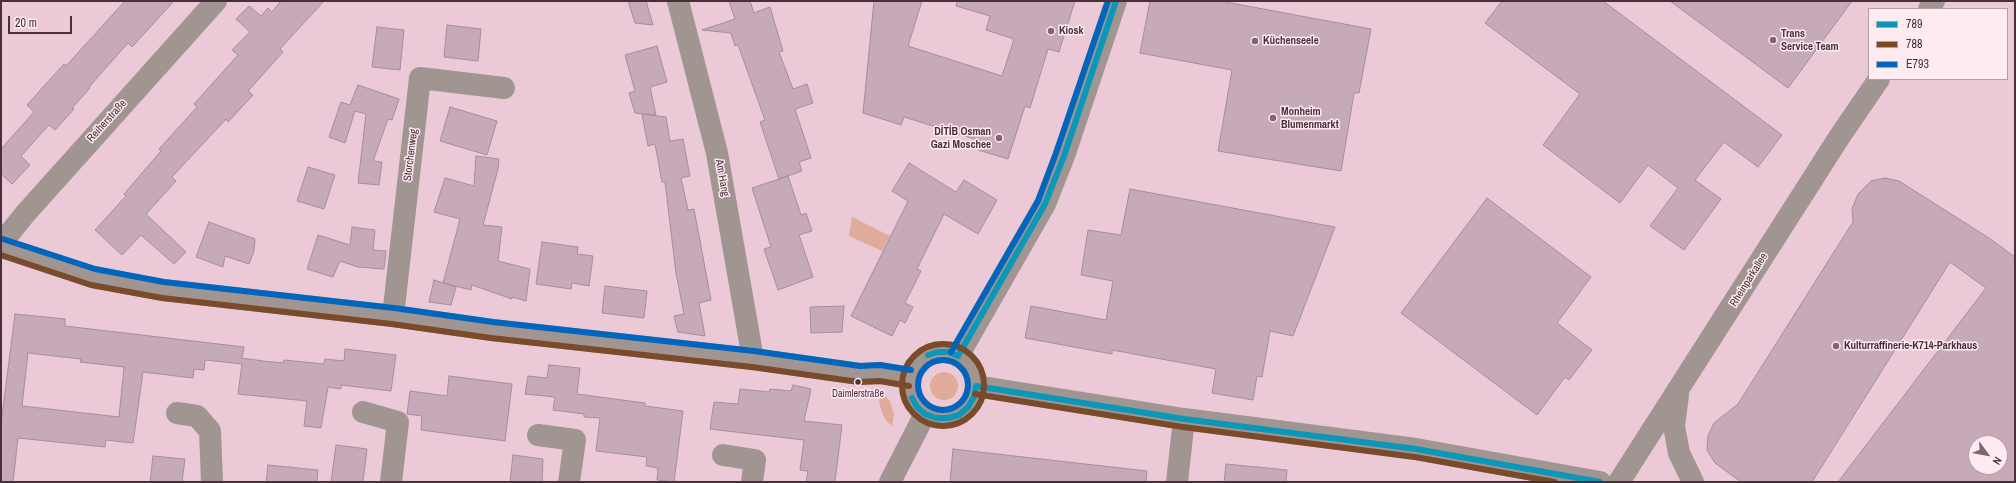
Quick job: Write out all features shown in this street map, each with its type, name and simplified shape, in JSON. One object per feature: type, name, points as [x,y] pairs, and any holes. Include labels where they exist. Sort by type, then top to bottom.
[{"type":"street","name":"Reiherstraße","points":[[1,246],[36,202],[216,1]]},
{"type":"street","name":"Am Hang","points":[[678,1],[717,152],[753,358]]},
{"type":"street","points":[[958,356],[1045,204],[1064,156],[1116,1]]},
{"type":"street","name":"Storchenweg","points":[[393,316],[420,78],[504,88]]},
{"type":"street","name":"Rheinparkallee","points":[[1619,482],[1840,136],[1878,80]]},
{"type":"street","points":[[1,246],[93,277],[163,290],[393,316],[499,331],[753,358],[860,374],[880,373],[910,378]]},
{"type":"street","points":[[938,352],[948,352],[958,356],[969,365],[973,371],[976,386],[974,397],[968,407],[959,415],[948,418],[936,418],[925,414],[917,407],[912,398],[910,378],[914,369],[928,355],[938,352]]},
{"type":"street","points":[[976,386],[1184,419],[1416,449],[1600,482]]},
{"type":"street","points":[[1678,391],[1674,426],[1679,453],[1693,482]]},
{"type":"street","points":[[363,412],[398,422],[392,482]]},
{"type":"street","points":[[177,413],[197,416],[210,431],[212,482]]},
{"type":"street","points":[[890,482],[925,414]]},
{"type":"street","points":[[1178,482],[1184,419]]},
{"type":"street","points":[[538,435],[575,440],[569,482]]},
{"type":"street","points":[[723,455],[755,460],[752,482]]},
{"type":"shaded area","points":[[852,217],[890,236],[882,251],[849,236]]},
{"type":"shaded area","points":[[944,372],[954,376],[958,386],[954,396],[944,400],[934,396],[930,386],[934,376]]},
{"type":"shaded area","points":[[881,392],[890,401],[894,414],[892,426],[885,419],[882,412],[879,402]]},
{"type":"building","points":[[125,1],[174,1],[132,47],[128,43],[89,87],[90,88],[72,108],[74,109],[55,130],[49,125],[21,156],[30,165],[12,184],[1,174],[1,149],[34,112],[27,105],[64,64],[66,66]]},
{"type":"building","points":[[281,1],[324,1],[280,49],[283,52],[248,91],[253,95],[228,122],[226,119],[172,177],[176,181],[146,214],[186,252],[174,264],[141,235],[122,255],[95,230],[126,196],[124,194],[161,151],[159,149],[197,107],[194,104],[238,55],[232,50],[250,32],[236,19],[249,6],[261,16],[268,8],[272,12]]},
{"type":"building","points":[[628,1],[646,1],[653,25],[635,23]]},
{"type":"building","points":[[729,1],[750,1],[754,13],[770,7],[783,51],[779,52],[793,89],[807,84],[813,103],[795,109],[811,158],[799,162],[802,171],[779,179],[760,122],[765,120],[738,45],[735,46],[731,33],[702,30],[735,19]]},
{"type":"building","points":[[874,1],[922,1],[908,46],[1002,76],[1014,39],[986,30],[990,16],[956,6],[957,1],[1075,1],[1059,52],[1048,49],[1030,108],[1025,106],[1008,159],[978,150],[981,141],[904,117],[901,125],[863,113]]},
{"type":"building","points":[[1150,1],[1220,1],[1371,29],[1359,93],[1354,93],[1341,171],[1218,151],[1232,70],[1140,53]]},
{"type":"building","points":[[1502,1],[1603,1],[1782,135],[1758,167],[1724,142],[1695,180],[1721,199],[1684,250],[1650,226],[1678,188],[1648,165],[1620,203],[1543,145],[1580,94],[1485,23]]},
{"type":"building","name":"Trans Service Team","points":[[1670,1],[1852,1],[1788,88]]},
{"type":"building","points":[[447,25],[481,29],[478,61],[444,57]]},
{"type":"building","points":[[377,27],[404,30],[400,70],[372,67]]},
{"type":"building","points":[[657,46],[667,82],[650,87],[656,115],[635,113],[629,93],[635,91],[625,55]]},
{"type":"building","points":[[358,85],[399,99],[392,120],[388,119],[373,161],[382,162],[379,185],[358,183],[366,114],[355,111],[345,143],[329,137],[341,102],[350,105]]},
{"type":"building","points":[[450,107],[497,121],[487,155],[440,141]]},
{"type":"building","points":[[642,114],[666,117],[670,141],[683,139],[690,176],[681,178],[688,210],[694,209],[711,300],[699,303],[705,336],[678,332],[674,316],[684,314],[676,273],[665,182],[662,182],[655,144],[648,146]]},
{"type":"building","points":[[476,156],[499,159],[498,169],[483,225],[502,227],[498,261],[530,269],[526,301],[512,297],[512,299],[472,285],[471,290],[443,283],[460,219],[434,212],[445,178],[474,186]]},
{"type":"building","points":[[909,163],[956,192],[964,180],[997,200],[978,234],[944,214],[917,269],[921,271],[905,303],[913,307],[905,323],[900,320],[892,336],[851,316],[908,201],[892,191]]},
{"type":"building","points":[[308,167],[335,175],[324,209],[297,201]]},
{"type":"building","points":[[788,176],[801,215],[806,213],[812,231],[799,235],[813,277],[778,290],[764,249],[771,247],[752,188]]},
{"type":"building","name":"Kulturraffinerie-K714-Parkhaus","points":[[1885,178],[1899,181],[1989,238],[2015,257],[2015,482],[1838,482],[1986,288],[1950,262],[1812,482],[1741,482],[1715,463],[1707,450],[1708,436],[1714,423],[1738,404],[1853,222],[1852,209],[1858,194],[1871,181]]},
{"type":"building","points":[[1130,189],[1335,227],[1293,336],[1270,331],[1262,377],[1257,376],[1253,400],[1212,393],[1216,369],[1112,350],[1112,354],[1025,338],[1031,306],[1106,320],[1113,281],[1081,275],[1088,230],[1121,235]]},
{"type":"building","points":[[1487,198],[1591,277],[1557,323],[1592,350],[1569,380],[1565,377],[1537,415],[1401,313]]},
{"type":"building","points":[[209,222],[255,239],[254,251],[249,264],[225,256],[223,267],[196,257]]},
{"type":"building","points":[[352,227],[375,230],[373,250],[386,251],[384,269],[358,267],[340,261],[333,277],[307,269],[318,235],[350,245]]},
{"type":"building","points":[[542,242],[578,247],[577,254],[593,256],[589,286],[572,283],[571,289],[536,284]]},
{"type":"building","points":[[434,280],[456,287],[451,305],[429,302]]},
{"type":"building","points":[[605,286],[647,291],[644,318],[602,313]]},
{"type":"building","points":[[844,306],[842,332],[811,333],[810,307]]},
{"type":"building","points":[[15,314],[65,319],[65,326],[244,347],[242,358],[263,361],[283,363],[284,360],[324,364],[325,359],[344,361],[345,349],[396,355],[391,391],[341,385],[341,389],[328,387],[321,428],[304,426],[307,401],[238,394],[242,364],[205,360],[204,370],[194,369],[193,378],[143,372],[133,443],[106,440],[105,447],[18,438],[13,482],[1,482],[1,424]],"holes":[[[28,353],[81,359],[80,362],[124,367],[119,417],[22,406]]]},
{"type":"building","points":[[549,365],[580,368],[577,394],[645,403],[645,406],[683,411],[674,482],[657,480],[658,468],[646,466],[647,457],[596,451],[600,418],[584,417],[584,414],[553,410],[555,397],[525,394],[528,376],[547,378]]},
{"type":"building","points":[[449,376],[512,384],[505,441],[421,430],[422,416],[407,414],[410,391],[447,396]]},
{"type":"building","points":[[793,385],[811,389],[804,421],[842,425],[835,482],[806,482],[808,471],[800,470],[804,440],[710,429],[714,402],[738,404],[740,389],[769,392],[770,389],[791,391]]},
{"type":"building","points":[[336,445],[367,449],[363,482],[331,482]]},
{"type":"building","points":[[953,449],[1147,471],[1146,482],[950,482]]},
{"type":"building","points":[[513,455],[543,459],[542,482],[510,482]]},
{"type":"building","points":[[153,456],[185,459],[182,482],[150,482]]},
{"type":"building","points":[[1226,464],[1287,470],[1286,482],[1224,482]]},
{"type":"building","points":[[268,465],[318,470],[317,482],[266,482]]},
{"type":"transit line","name":"E793","points":[[951,352],[1038,201],[1108,1]]},
{"type":"transit line","name":"789","points":[[958,356],[1045,204],[1064,156],[1116,1]]},
{"type":"transit line","name":"E793","points":[[3,239],[95,269],[164,282],[394,308],[493,322],[754,351],[860,366],[880,365],[911,370]]},
{"type":"transit line","name":"788","points":[[1,255],[91,285],[162,298],[392,324],[491,338],[752,367],[859,382],[880,381],[909,386]]},
{"type":"transit line","name":"788","points":[[943,344],[959,347],[972,356],[981,369],[984,385],[981,401],[972,414],[959,423],[943,426],[927,423],[914,414],[905,401],[902,385],[905,369],[914,356],[927,347],[943,344]]},
{"type":"transit line","name":"789","points":[[928,355],[938,352],[948,352],[958,356]]},
{"type":"transit line","name":"E793","points":[[943,360],[953,362],[961,367],[966,375],[968,385],[966,395],[961,403],[953,408],[943,410],[933,408],[925,403],[920,395],[918,385],[920,375],[925,367],[933,362],[943,360]]},
{"type":"transit line","name":"789","points":[[976,386],[1184,419],[1416,449],[1600,482]]},
{"type":"transit line","name":"789","points":[[912,398],[917,407],[925,414],[936,418],[948,418],[959,415],[968,407],[974,397],[976,386]]},
{"type":"transit line","name":"788","points":[[975,394],[1183,427],[1415,457],[1555,482]]},
{"type":"place","name":"Kiosk","points":[[1051,31]]},
{"type":"place","name":"Trans Service Team","points":[[1773,40]]},
{"type":"place","name":"Küchenseele","points":[[1255,41]]},
{"type":"place","name":"Monheim Blumenmarkt","points":[[1273,118]]},
{"type":"place","name":"DİTİB Osman Gazi Moschee","points":[[999,138]]},
{"type":"place","name":"Kulturraffinerie-K714-Parkhaus","points":[[1836,346]]},
{"type":"place","name":"Daimlerstraße","points":[[858,382]]}]
